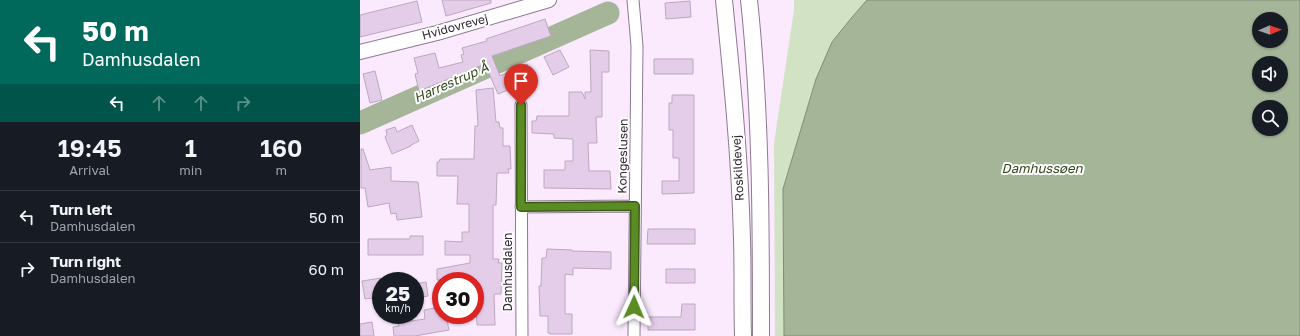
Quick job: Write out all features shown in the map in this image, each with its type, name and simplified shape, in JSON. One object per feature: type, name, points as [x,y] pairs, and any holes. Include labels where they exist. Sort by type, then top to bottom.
[{"type":"main road","name":"Roskildevej","points":[[724,0],[731,64],[739,174],[742,239],[743,336]]},
{"type":"main road","name":"Roskildevej","points":[[749,0],[754,46],[759,141],[761,336]]},
{"type":"street","name":"Hvidovrevej","points":[[360,52],[549,0]]},
{"type":"street","name":"Kongeslusen","points":[[633,0],[637,46],[634,336]]},
{"type":"street","name":"Damhusdalen","points":[[521,105],[522,336]]},
{"type":"street","points":[[521,207],[635,206]]},
{"type":"shaded area","points":[[794,0],[867,0],[851,17],[832,42],[816,79],[783,189],[784,336],[775,336],[774,143],[794,10]]},
{"type":"water","name":"Damhussøen","points":[[867,0],[1300,0],[1300,336],[784,336],[783,189],[816,79],[832,42]]},
{"type":"building","points":[[442,0],[491,0],[491,3],[446,16]]},
{"type":"building","points":[[417,1],[422,22],[360,37],[360,15]]},
{"type":"building","points":[[690,1],[691,17],[666,19],[665,3]]},
{"type":"building","points":[[545,19],[551,36],[492,56],[500,76],[527,64],[534,84],[513,88],[498,94],[485,64],[419,91],[415,74],[418,73],[414,58],[435,53],[439,68],[463,62],[461,55],[464,54],[462,48],[487,41],[486,39]]},
{"type":"building","points":[[560,50],[569,67],[553,75],[544,57]]},
{"type":"building","points":[[590,50],[609,51],[609,72],[602,72],[602,117],[596,117],[597,143],[588,143],[589,171],[610,171],[611,189],[544,188],[544,170],[565,170],[565,161],[573,161],[573,139],[554,138],[554,134],[532,133],[532,121],[536,121],[537,116],[569,116],[569,92],[582,92],[585,99],[585,92],[591,92]]},
{"type":"building","points":[[654,59],[693,59],[693,74],[654,74]]},
{"type":"building","points":[[375,71],[382,100],[370,103],[363,74]]},
{"type":"building","points":[[493,88],[496,122],[499,122],[500,128],[503,128],[503,146],[510,146],[511,169],[508,169],[509,173],[497,173],[496,205],[493,205],[493,259],[499,259],[498,263],[502,263],[501,294],[494,294],[495,325],[477,325],[484,324],[484,272],[437,272],[437,269],[470,263],[470,255],[445,255],[445,241],[462,242],[462,232],[469,232],[469,204],[457,204],[458,176],[437,176],[437,162],[439,162],[440,159],[474,159],[475,126],[478,126],[476,90]]},
{"type":"building","points":[[672,95],[694,95],[694,193],[662,194],[662,181],[679,181],[679,158],[673,158],[673,130],[669,130],[669,103],[672,103]]},
{"type":"building","points":[[412,125],[419,141],[392,154],[385,137],[387,135],[386,130],[395,127],[397,132]]},
{"type":"building","points":[[361,149],[363,149],[370,170],[391,167],[391,181],[418,182],[422,217],[397,220],[396,213],[391,214],[389,203],[368,207],[365,188],[361,188]]},
{"type":"building","points":[[648,229],[695,229],[695,244],[647,244]]},
{"type":"building","points":[[410,236],[423,236],[423,255],[368,255],[368,239],[410,239]]},
{"type":"building","points":[[547,249],[611,252],[611,269],[573,268],[573,275],[565,274],[565,314],[572,314],[572,334],[548,333],[548,316],[540,316],[539,286],[541,286],[542,258],[546,258]]},
{"type":"building","points":[[666,269],[695,269],[695,283],[666,283]]},
{"type":"building","points":[[372,279],[372,298],[365,299],[362,281]]},
{"type":"building","points":[[424,282],[426,282],[428,296],[424,297]]},
{"type":"building","points":[[682,304],[695,304],[695,330],[648,330],[648,317],[681,317]]},
{"type":"building","points":[[432,309],[432,324],[448,324],[449,330],[415,336],[394,336],[393,327],[399,326],[398,324],[424,324],[424,310]]},
{"type":"building","points":[[372,322],[374,336],[360,336],[360,324]]},
{"type":"waterway","name":"Harrestrup Å","points":[[360,123],[608,13]]},
{"type":"route","points":[[521,105],[521,207],[635,206],[634,307]]}]
